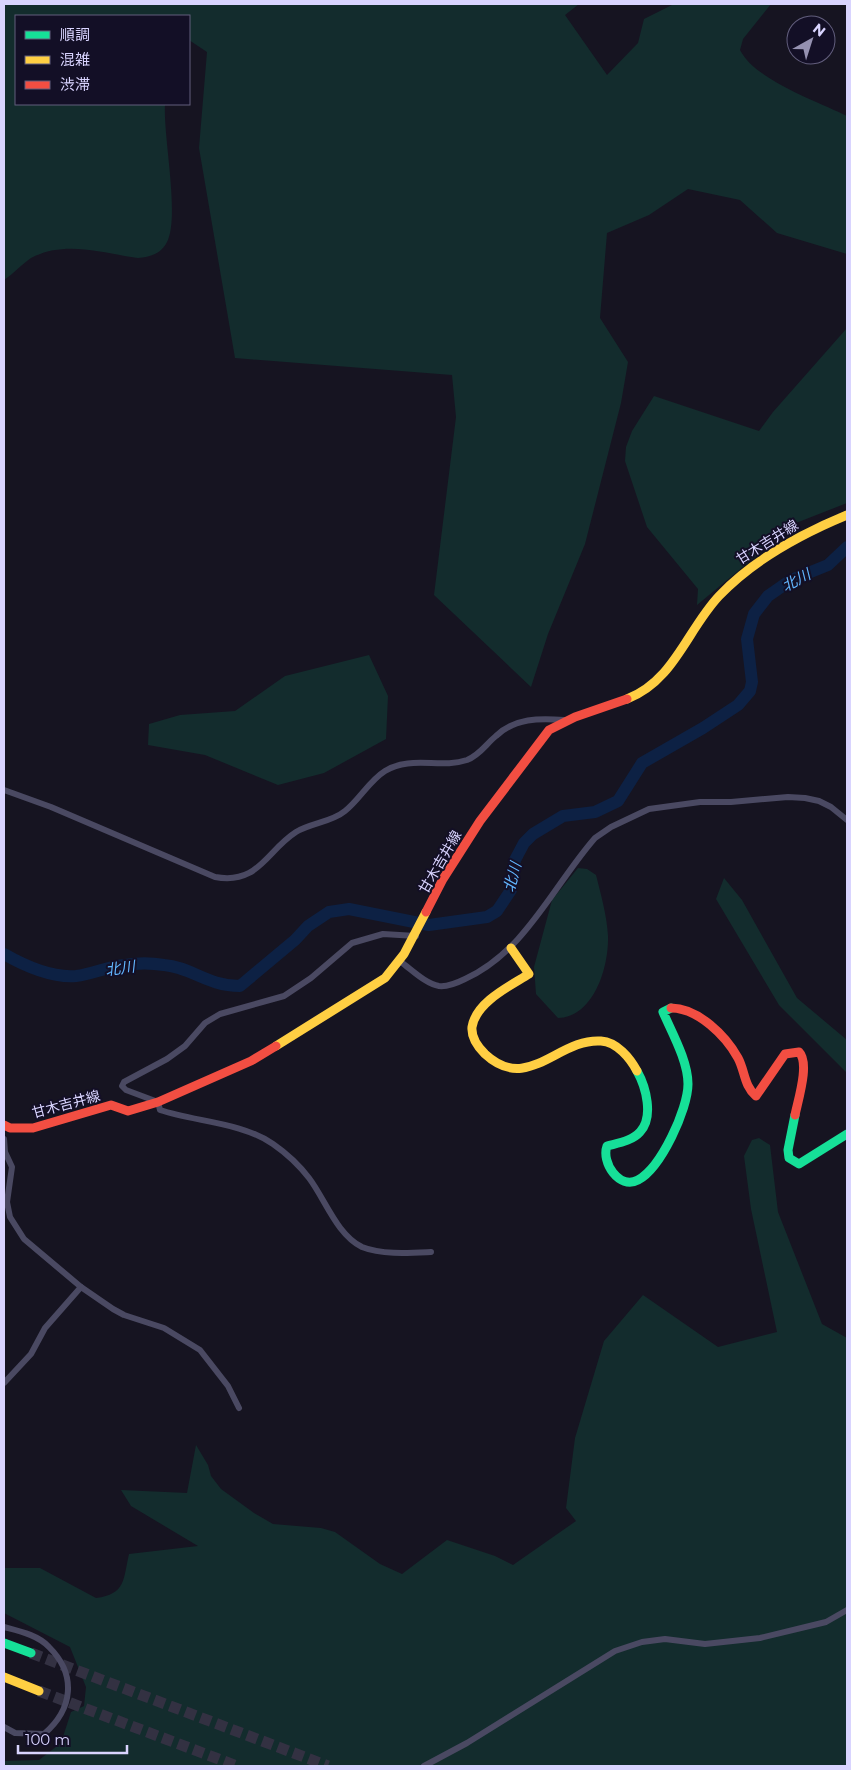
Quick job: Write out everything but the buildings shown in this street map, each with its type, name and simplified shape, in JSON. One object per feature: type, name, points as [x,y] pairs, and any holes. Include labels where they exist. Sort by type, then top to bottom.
[{"type":"main road","name":"甘木吉井線","points":[[6,1129],[33,1128],[111,1106],[128,1111],[158,1102],[251,1061],[386,978],[401,962],[416,936],[442,881],[480,822],[533,749],[550,730],[564,720],[631,696],[652,685],[672,666],[708,610],[738,577],[820,525],[847,515]]},
{"type":"main road","points":[[510,948],[528,974],[494,996],[485,1005],[474,1021],[472,1030],[474,1038],[481,1051],[494,1062],[515,1068],[526,1068],[545,1063],[585,1042],[601,1040],[615,1045],[628,1055],[636,1067],[645,1096],[646,1114],[643,1127],[636,1136],[607,1146],[604,1150],[604,1159],[610,1169],[626,1182],[642,1179],[653,1166],[682,1114],[687,1098],[686,1077],[663,1012],[672,1008],[685,1010],[696,1015],[724,1038],[738,1058],[749,1091],[756,1096],[785,1054],[799,1052],[803,1056],[804,1067],[788,1150],[789,1158],[799,1164],[808,1162],[830,1143],[847,1134]]},
{"type":"main road","points":[[4,1643],[31,1653]]},
{"type":"main road","points":[[4,1677],[39,1691]]},
{"type":"street","points":[[4,790],[51,807],[215,877],[225,879],[252,872],[298,831],[345,811],[374,779],[387,770],[400,764],[450,763],[467,760],[480,753],[497,734],[523,720],[537,718],[564,720]]},
{"type":"street","points":[[401,962],[430,983],[448,986],[478,974],[510,948],[595,838],[634,814],[661,806],[788,797],[819,801],[847,820]]},
{"type":"street","points":[[416,936],[382,934],[352,943],[311,978],[284,996],[273,1001],[224,1013],[205,1023],[185,1046],[167,1059],[124,1082],[122,1086],[126,1090],[158,1102],[160,1110],[182,1118],[245,1131],[272,1143],[294,1161],[308,1177],[349,1237],[362,1246],[393,1252],[431,1252]]},
{"type":"street","points":[[4,1139],[5,1152],[12,1168],[6,1213],[24,1239],[81,1287],[124,1315],[164,1328],[200,1350],[228,1386],[239,1408]]},
{"type":"street","points":[[4,1383],[31,1354],[46,1328],[81,1287]]},
{"type":"street","points":[[424,1766],[467,1743],[624,1648],[642,1642],[665,1639],[705,1644],[760,1638],[826,1622],[847,1610]]},
{"type":"street","points":[[4,1627],[29,1634],[49,1646],[65,1669],[69,1688],[66,1706],[44,1734],[15,1733],[4,1727]]},
{"type":"green space","points":[[4,4],[579,4],[565,15],[607,75],[638,43],[644,19],[674,4],[771,4],[743,39],[740,50],[759,71],[773,80],[788,89],[847,116],[847,254],[777,233],[740,200],[688,189],[649,215],[607,233],[600,318],[628,362],[621,403],[585,544],[548,634],[531,687],[434,595],[456,417],[452,375],[235,358],[199,148],[207,52],[190,41],[190,15],[15,15],[15,105],[165,105],[172,214],[171,230],[165,246],[151,256],[138,258],[84,249],[57,250],[31,258],[4,280]]},
{"type":"green space","points":[[847,328],[847,503],[796,523],[697,605],[698,589],[647,527],[625,461],[626,447],[632,431],[654,396],[759,431],[773,412]]},
{"type":"green space","points":[[369,655],[388,696],[386,739],[324,773],[278,785],[205,755],[148,745],[149,724],[180,715],[235,711],[285,676]]},
{"type":"green space","points":[[578,868],[587,869],[596,875],[604,906],[608,948],[602,975],[590,1000],[571,1015],[558,1018],[536,994],[534,967],[552,900]]},
{"type":"green space","points":[[724,878],[742,900],[797,998],[847,1040],[847,1073],[779,1005],[716,899]]},
{"type":"green space","points":[[759,1138],[770,1145],[778,1212],[822,1324],[847,1338],[847,1766],[4,1766],[4,1761],[39,1760],[61,1743],[71,1712],[84,1706],[86,1687],[70,1647],[4,1613],[4,1568],[40,1568],[96,1598],[113,1593],[122,1584],[129,1554],[198,1546],[131,1506],[121,1490],[187,1493],[196,1445],[208,1465],[211,1476],[221,1489],[254,1513],[273,1524],[321,1528],[335,1532],[380,1564],[402,1574],[447,1540],[495,1556],[513,1565],[576,1521],[566,1508],[575,1438],[604,1341],[643,1295],[718,1347],[777,1332],[751,1209],[744,1156],[752,1140]]},
{"type":"waterway","name":"北川","points":[[4,954],[29,967],[57,975],[76,976],[119,966],[155,964],[174,966],[218,983],[240,986],[295,940],[308,926],[329,912],[349,909],[429,925],[487,917],[497,911],[511,890],[515,860],[524,843],[533,834],[563,816],[595,812],[618,801],[642,763],[703,728],[738,705],[750,691],[752,682],[747,639],[754,614],[768,596],[791,580],[828,565],[847,547]]},
{"type":"tunnel","points":[[31,1653],[328,1766]]},
{"type":"tunnel","points":[[39,1691],[237,1766]]},
{"type":"traffic: fast","points":[[637,1071],[646,1093],[648,1110],[644,1126],[633,1138],[607,1146],[606,1152],[609,1166],[613,1173],[618,1178],[631,1182],[638,1180],[647,1173],[664,1151],[672,1137],[687,1095],[688,1084],[685,1066],[679,1047],[663,1012],[671,1008]]},
{"type":"traffic: fast","points":[[795,1115],[788,1150],[789,1158],[799,1164],[847,1134]]},
{"type":"traffic: fast","points":[[4,1643],[31,1653]]},
{"type":"traffic: slow","points":[[627,699],[643,691],[657,680],[679,654],[708,609],[747,570],[796,539],[847,515]]},
{"type":"traffic: slow","points":[[276,1046],[385,978],[404,954],[426,912]]},
{"type":"traffic: slow","points":[[511,948],[529,974],[487,1002],[475,1018],[472,1027],[474,1039],[485,1054],[501,1065],[515,1068],[529,1067],[571,1047],[585,1042],[601,1041],[618,1048],[631,1061],[637,1071]]},
{"type":"traffic: slow","points":[[4,1677],[39,1691]]},
{"type":"traffic: jam","points":[[426,912],[443,879],[480,821],[549,730],[575,717],[627,699]]},
{"type":"traffic: jam","points":[[671,1008],[681,1009],[701,1018],[719,1033],[738,1058],[749,1088],[756,1096],[785,1054],[799,1052],[802,1057],[803,1073],[795,1115]]},
{"type":"traffic: jam","points":[[4,1125],[10,1128],[33,1128],[111,1105],[128,1111],[158,1102],[251,1061],[276,1046]]}]
